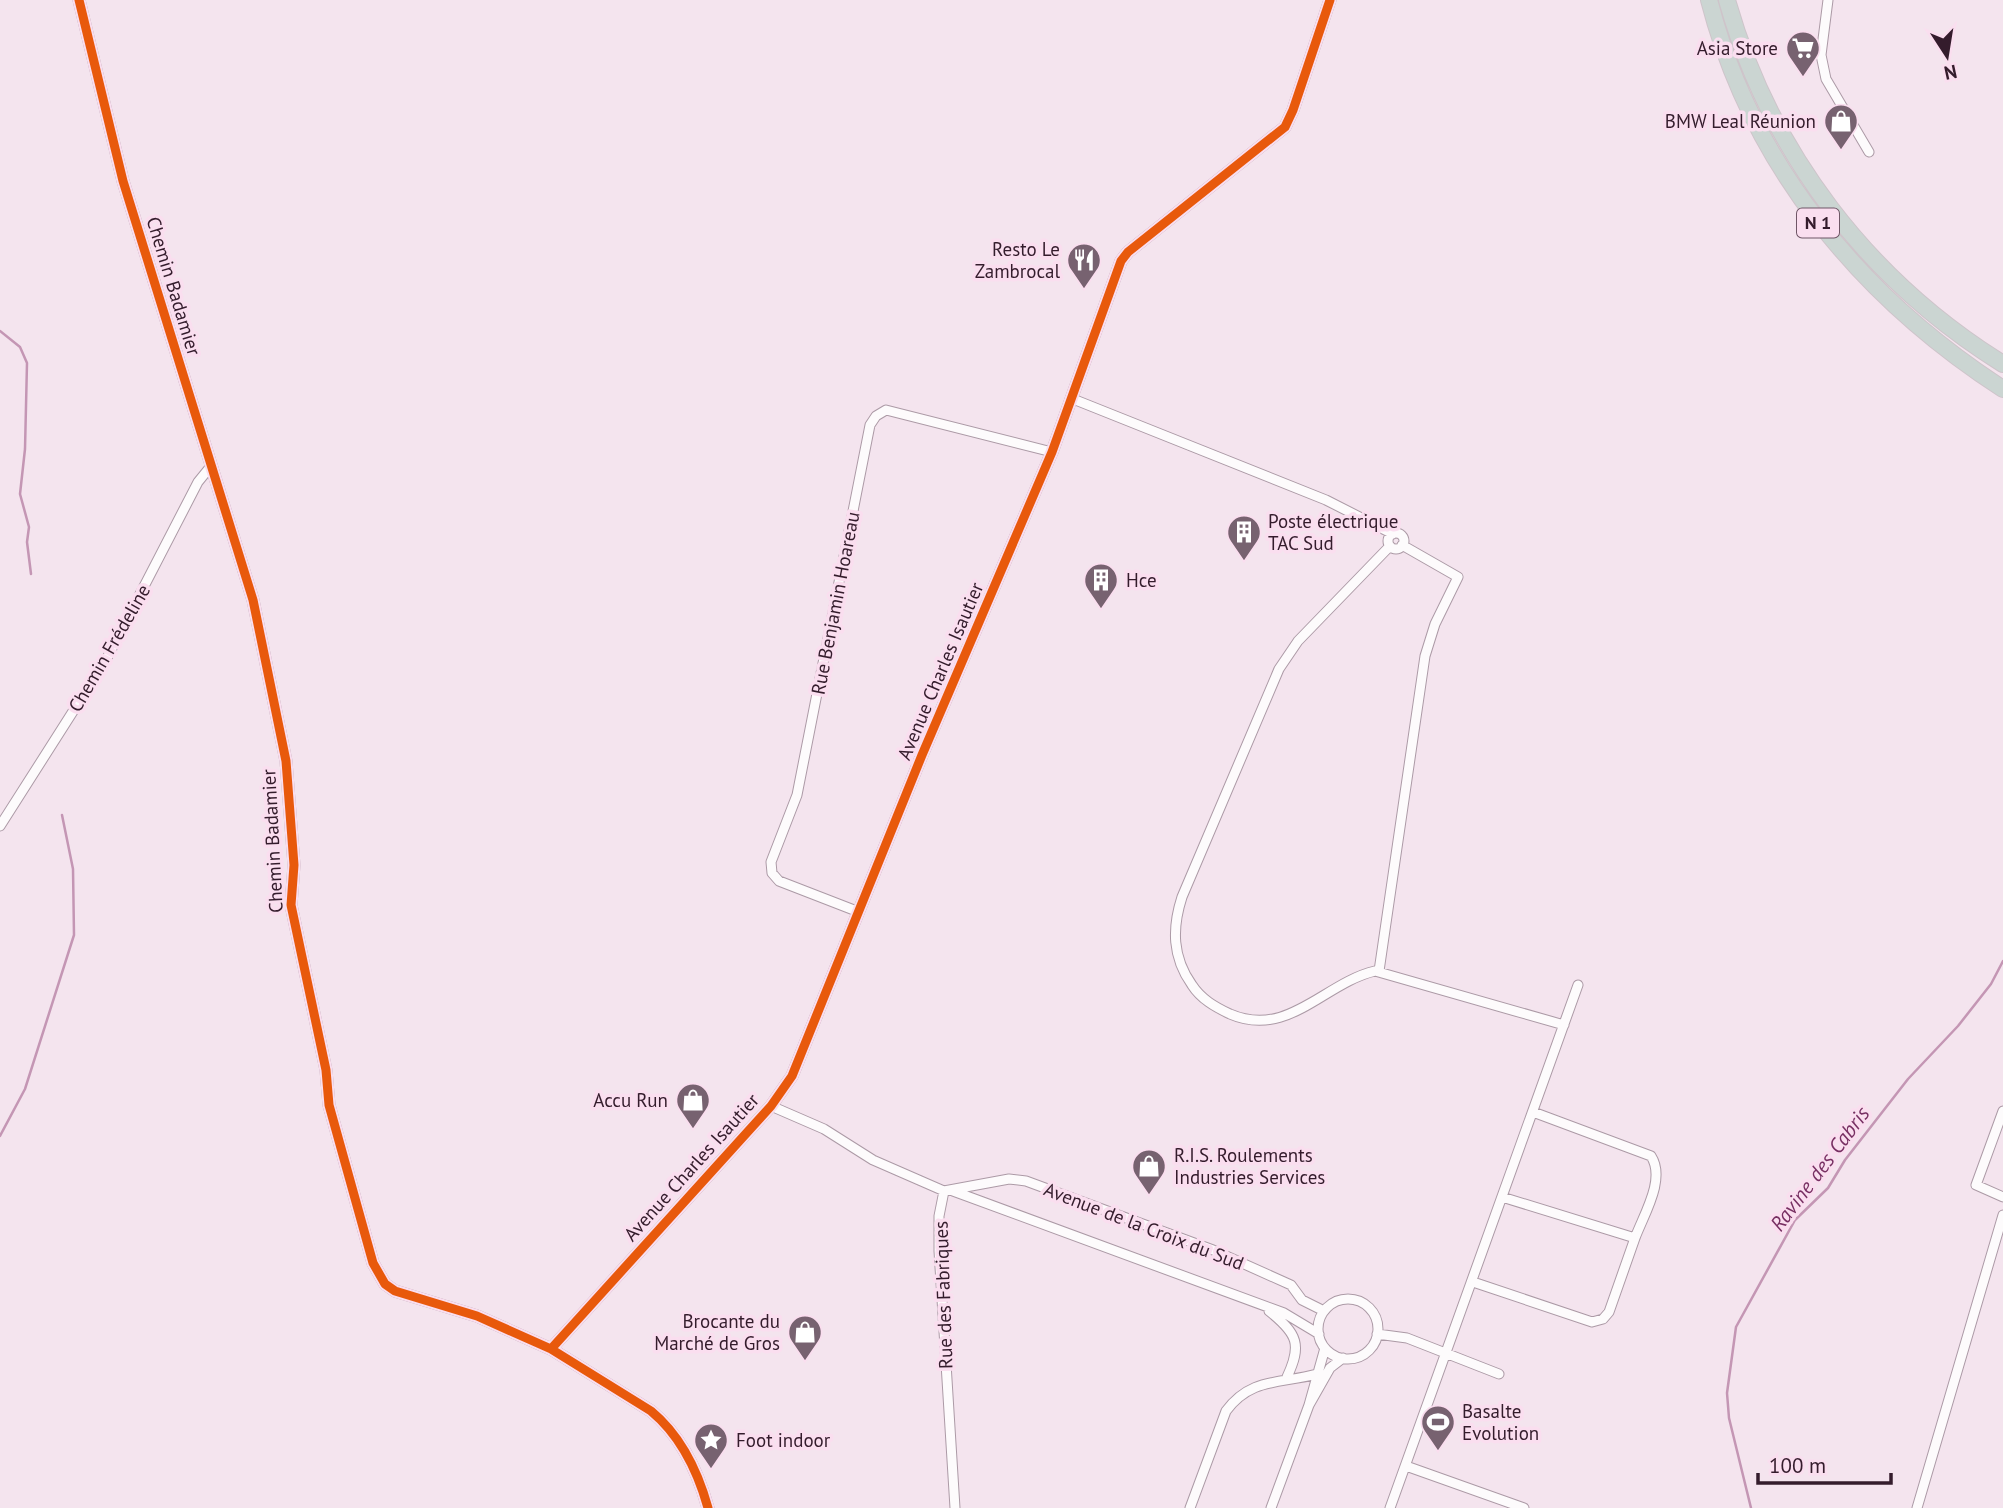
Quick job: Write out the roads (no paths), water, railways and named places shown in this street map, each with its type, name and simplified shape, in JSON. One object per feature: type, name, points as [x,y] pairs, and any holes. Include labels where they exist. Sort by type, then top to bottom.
[{"type":"highway","name":"N 1","points":[[1709,0],[1731,70],[1756,125],[1780,169],[1820,226],[1868,280],[1922,332],[2003,389]]},
{"type":"highway","name":"N 1","points":[[1727,0],[1760,94],[1780,134],[1842,224],[1898,285],[1956,334],[2003,364]]},
{"type":"highway","points":[[1738,0],[1743,27],[1764,85],[1823,198]]},
{"type":"street","name":"Chemin Badamier","points":[[79,0],[123,181],[253,600],[286,761],[294,865],[291,905],[326,1070],[329,1105],[373,1263],[385,1284],[395,1291],[477,1315],[551,1349],[663,1421],[684,1449],[708,1508]]},
{"type":"street","name":"Avenue Charles Isautier","points":[[551,1349],[771,1106],[792,1076],[922,755],[1052,452],[1121,261],[1128,252],[1285,127],[1330,0]]},
{"type":"street","points":[[1828,0],[1821,55],[1826,79],[1869,152]]},
{"type":"street","points":[[1073,399],[1326,500],[1402,536],[1402,545]]},
{"type":"street","name":"Rue Benjamin Hoareau","points":[[859,912],[779,881],[772,873],[771,862],[797,795],[870,425],[876,416],[886,410],[1052,452]]},
{"type":"street","name":"Chemin Frédeline","points":[[0,826],[107,657],[198,482],[211,466]]},
{"type":"street","points":[[1363,519],[1389,545],[1396,549],[1402,545]]},
{"type":"street","points":[[1393,534],[1389,545],[1298,641],[1279,669],[1182,897],[1175,929],[1178,960],[1195,989],[1219,1010],[1237,1017],[1257,1020],[1293,1015],[1365,973],[1379,971],[1564,1025]]},
{"type":"street","points":[[1379,971],[1425,656],[1435,624],[1458,577],[1402,545]]},
{"type":"street","points":[[1390,1508],[1578,985]]},
{"type":"street","points":[[771,1106],[824,1129],[873,1160],[948,1191]]},
{"type":"street","points":[[2003,1111],[1976,1185],[2003,1197]]},
{"type":"street","points":[[1473,1282],[1592,1322],[1603,1319],[1609,1312],[1657,1178],[1658,1167],[1651,1156],[1533,1112]]},
{"type":"street","name":"Avenue de la Croix du Sud","points":[[948,1191],[1009,1179],[1026,1181],[1226,1256],[1291,1285],[1302,1300],[1324,1311]]},
{"type":"street","name":"Avenue de la Croix du Sud","points":[[948,1191],[1284,1313],[1319,1334]]},
{"type":"street","name":"Rue des Fabriques","points":[[948,1191],[939,1216],[939,1251],[955,1508]]},
{"type":"street","points":[[1502,1197],[1635,1238]]},
{"type":"street","points":[[1917,1508],[2003,1214]]},
{"type":"street","points":[[1309,1405],[1330,1368],[1343,1358],[1362,1354],[1372,1346],[1377,1334],[1375,1315],[1362,1302],[1339,1300],[1324,1311],[1319,1322],[1319,1334],[1325,1348],[1343,1358]]},
{"type":"street","points":[[1261,1306],[1278,1319],[1297,1346],[1297,1359],[1287,1377]]},
{"type":"street","points":[[1377,1334],[1407,1338],[1446,1351],[1457,1359],[1499,1374]]},
{"type":"street","points":[[1271,1508],[1309,1405],[1325,1348]]},
{"type":"street","points":[[1190,1508],[1230,1405],[1244,1392],[1287,1377],[1300,1379],[1317,1374]]},
{"type":"street","points":[[1406,1465],[1524,1508]]},
{"type":"waterway","points":[[0,331],[20,347],[27,363],[25,449],[20,494],[29,527],[27,542],[31,574]]},
{"type":"waterway","points":[[0,1136],[25,1089],[74,935],[73,869],[62,815]]},
{"type":"waterway","name":"Ravine des Cabris","points":[[1751,1508],[1729,1418],[1727,1393],[1736,1327],[1795,1220],[1828,1188],[1845,1160],[1908,1079],[1958,1026],[1991,984],[2003,961]]},
{"type":"place","name":"Asia Store","points":[[1803,78]]},
{"type":"place","name":"BMW Leal Réunion","points":[[1841,151]]},
{"type":"place","name":"Resto Le Zambrocal","points":[[1084,290]]},
{"type":"place","name":"Poste électrique TAC Sud","points":[[1244,562]]},
{"type":"place","name":"Hce","points":[[1101,610]]},
{"type":"place","name":"Accu Run","points":[[693,1130]]},
{"type":"place","name":"R.I.S. Roulements Industries Services","points":[[1149,1196]]},
{"type":"place","name":"Brocante du Marché de Gros","points":[[805,1362]]},
{"type":"place","name":"Basalte Evolution","points":[[1438,1452]]},
{"type":"place","name":"Foot indoor","points":[[711,1470]]}]
